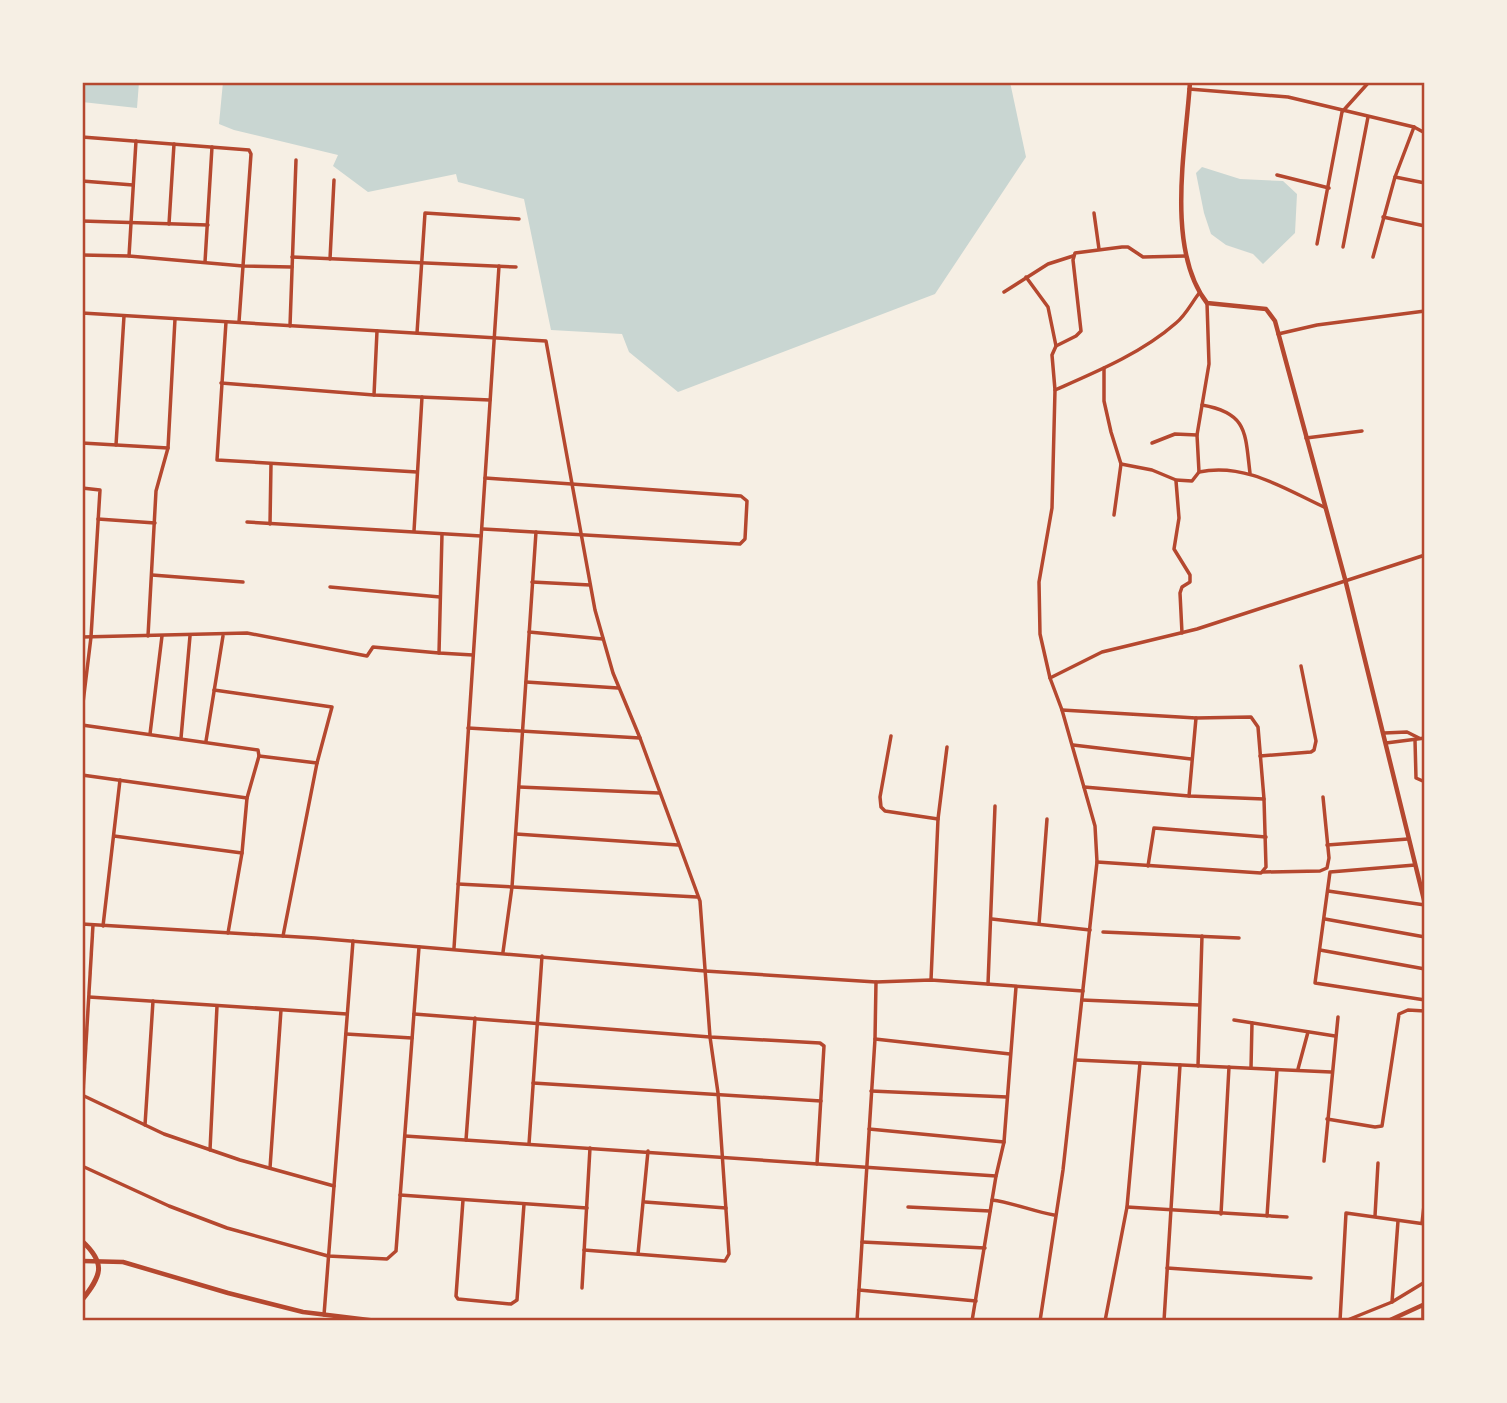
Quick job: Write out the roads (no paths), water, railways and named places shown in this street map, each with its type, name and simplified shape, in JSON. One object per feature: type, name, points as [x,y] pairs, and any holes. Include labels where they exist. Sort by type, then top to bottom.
[{"type":"main road","points":[[82,1241],[97,1260],[100,1272],[82,1300]]},
{"type":"main road","points":[[82,1275],[83,1260]]},
{"type":"street","points":[[1317,244],[1342,112],[1369,82]]},
{"type":"street","points":[[1121,464],[1152,470],[1176,480],[1192,481],[1199,472],[1197,435],[1209,365],[1207,303],[1188,267],[1182,213],[1182,158],[1190,85],[1289,97],[1342,112],[1414,127],[1425,133]]},
{"type":"street","points":[[1343,247],[1368,117]]},
{"type":"street","points":[[1373,257],[1395,177],[1414,127]]},
{"type":"street","points":[[82,137],[250,151],[239,323]]},
{"type":"street","points":[[129,256],[136,141]]},
{"type":"street","points":[[169,224],[174,144]]},
{"type":"street","points":[[205,262],[212,147]]},
{"type":"street","points":[[290,326],[296,160]]},
{"type":"street","points":[[1277,175],[1329,188]]},
{"type":"street","points":[[1395,177],[1425,183]]},
{"type":"street","points":[[330,259],[334,180]]},
{"type":"street","points":[[82,181],[133,185]]},
{"type":"street","points":[[417,333],[425,213],[519,219]]},
{"type":"street","points":[[1094,213],[1099,249]]},
{"type":"street","points":[[1383,217],[1425,226]]},
{"type":"street","points":[[82,221],[208,225]]},
{"type":"street","points":[[1004,292],[1048,264],[1073,256],[1078,251],[1128,247],[1143,257],[1186,256]]},
{"type":"street","points":[[82,255],[292,267]]},
{"type":"street","points":[[1056,346],[1081,331],[1073,256]]},
{"type":"street","points":[[292,257],[516,267]]},
{"type":"street","points":[[454,949],[499,266]]},
{"type":"street","points":[[1026,277],[1048,307],[1056,346],[1052,355],[1055,390],[1052,508],[1039,582],[1040,634],[1050,678],[1073,745],[1095,825],[1097,862],[1063,1170],[1040,1321]]},
{"type":"street","points":[[1055,390],[1104,368],[1154,340],[1179,321],[1200,292]]},
{"type":"street","points":[[1207,303],[1266,309],[1272,315],[1345,579],[1425,904],[1328,891]]},
{"type":"street","points":[[1278,334],[1317,325],[1425,311]]},
{"type":"street","points":[[82,313],[547,341],[590,585],[603,639],[698,897],[710,1037],[718,1093],[729,1254],[725,1261],[584,1250]]},
{"type":"street","points":[[116,445],[124,316]]},
{"type":"street","points":[[148,637],[156,491],[168,448],[175,319]]},
{"type":"street","points":[[226,322],[217,460],[417,472]]},
{"type":"street","points":[[374,396],[377,331]]},
{"type":"street","points":[[1104,368],[1104,401],[1121,464],[1114,515]]},
{"type":"street","points":[[221,383],[374,396],[490,400]]},
{"type":"street","points":[[414,531],[422,397]]},
{"type":"street","points":[[1202,405],[1222,408],[1240,423],[1246,438],[1250,473]]},
{"type":"street","points":[[1306,438],[1362,432]]},
{"type":"street","points":[[1152,443],[1175,434],[1197,435]]},
{"type":"street","points":[[82,443],[168,448]]},
{"type":"street","points":[[270,524],[271,464]]},
{"type":"street","points":[[1199,472],[1229,470],[1250,473],[1324,507]]},
{"type":"street","points":[[482,529],[740,544],[745,540],[747,501],[741,496],[485,478]]},
{"type":"street","points":[[1176,480],[1179,518],[1174,549],[1191,575],[1190,582],[1182,587],[1180,593],[1182,633]]},
{"type":"street","points":[[82,488],[100,489],[91,637],[82,711]]},
{"type":"street","points":[[98,519],[155,523]]},
{"type":"street","points":[[247,522],[481,536]]},
{"type":"street","points":[[503,953],[512,887],[536,532]]},
{"type":"street","points":[[439,653],[442,534]]},
{"type":"street","points":[[1050,678],[1102,652],[1182,633],[1425,555]]},
{"type":"street","points":[[152,575],[243,582]]},
{"type":"street","points":[[533,582],[590,585]]},
{"type":"street","points":[[330,587],[440,597]]},
{"type":"street","points":[[529,632],[603,639]]},
{"type":"street","points":[[82,637],[247,634],[367,656],[373,647],[473,655]]},
{"type":"street","points":[[150,734],[162,636]]},
{"type":"street","points":[[181,738],[190,636]]},
{"type":"street","points":[[206,741],[223,636]]},
{"type":"street","points":[[1260,756],[1314,750],[1316,741],[1301,666]]},
{"type":"street","points":[[526,682],[619,688]]},
{"type":"street","points":[[214,691],[332,707],[317,763],[283,936]]},
{"type":"street","points":[[1062,710],[1196,718],[1251,717],[1258,727],[1264,799],[1266,867],[1263,872]]},
{"type":"street","points":[[1189,796],[1196,718]]},
{"type":"street","points":[[82,725],[258,750],[259,756],[247,798],[242,853],[228,933]]},
{"type":"street","points":[[468,728],[640,738]]},
{"type":"street","points":[[1384,733],[1407,732],[1420,739]]},
{"type":"street","points":[[891,736],[880,797],[881,807],[885,811],[938,819]]},
{"type":"street","points":[[1386,743],[1420,739]]},
{"type":"street","points":[[1420,739],[1416,778],[1425,782]]},
{"type":"street","points":[[1073,745],[1191,759]]},
{"type":"street","points":[[931,980],[938,819],[947,747]]},
{"type":"street","points":[[259,756],[317,763]]},
{"type":"street","points":[[82,775],[247,798]]},
{"type":"street","points":[[103,926],[120,780]]},
{"type":"street","points":[[519,787],[659,793]]},
{"type":"street","points":[[1084,787],[1264,799]]},
{"type":"street","points":[[1097,862],[1263,872],[1320,871],[1327,868],[1329,858],[1323,797]]},
{"type":"street","points":[[988,984],[995,806]]},
{"type":"street","points":[[1039,924],[1047,819]]},
{"type":"street","points":[[1148,866],[1154,828],[1266,837]]},
{"type":"street","points":[[516,834],[678,845]]},
{"type":"street","points":[[114,836],[242,853]]},
{"type":"street","points":[[1326,845],[1409,839]]},
{"type":"street","points":[[1415,865],[1330,872],[1315,983],[1425,1000]]},
{"type":"street","points":[[458,884],[698,897]]},
{"type":"street","points":[[992,919],[1090,930]]},
{"type":"street","points":[[1325,919],[1425,937]]},
{"type":"street","points":[[82,924],[353,941],[705,971],[876,982],[931,980],[1083,991]]},
{"type":"street","points":[[93,925],[82,1095],[145,1125],[210,1150],[334,1186]]},
{"type":"street","points":[[1103,932],[1239,938]]},
{"type":"street","points":[[1198,1066],[1202,936]]},
{"type":"street","points":[[324,1315],[353,941]]},
{"type":"street","points":[[82,1166],[169,1206],[227,1228],[328,1256],[387,1259],[396,1251],[419,946]]},
{"type":"street","points":[[1320,950],[1425,969]]},
{"type":"street","points":[[529,1144],[542,956]]},
{"type":"street","points":[[857,1321],[875,1039],[876,982]]},
{"type":"street","points":[[972,1321],[1004,1142],[1016,987]]},
{"type":"street","points":[[89,997],[347,1014]]},
{"type":"street","points":[[1082,1000],[1199,1005]]},
{"type":"street","points":[[145,1125],[153,1001]]},
{"type":"street","points":[[210,1150],[217,1006]]},
{"type":"street","points":[[270,1169],[281,1010]]},
{"type":"street","points":[[1327,1119],[1382,1126],[1399,1014],[1408,1010],[1425,1011]]},
{"type":"street","points":[[414,1014],[820,1043],[824,1046],[817,1164]]},
{"type":"street","points":[[1324,1161],[1338,1017]]},
{"type":"street","points":[[466,1140],[475,1018]]},
{"type":"street","points":[[1234,1020],[1335,1036]]},
{"type":"street","points":[[1251,1068],[1252,1023]]},
{"type":"street","points":[[1298,1069],[1308,1031]]},
{"type":"street","points":[[346,1034],[412,1038]]},
{"type":"street","points":[[875,1039],[1010,1054]]},
{"type":"street","points":[[1076,1060],[1331,1072]]},
{"type":"street","points":[[1105,1321],[1127,1207],[1140,1063]]},
{"type":"street","points":[[1164,1321],[1180,1065]]},
{"type":"street","points":[[1222,1214],[1229,1067]]},
{"type":"street","points":[[1268,1216],[1277,1070]]},
{"type":"street","points":[[533,1083],[821,1101]]},
{"type":"street","points":[[871,1090],[1007,1097]]},
{"type":"street","points":[[869,1129],[1004,1142]]},
{"type":"street","points":[[405,1136],[996,1176]]},
{"type":"street","points":[[582,1288],[590,1147]]},
{"type":"street","points":[[639,1254],[648,1151]]},
{"type":"street","points":[[1375,1216],[1378,1163]]},
{"type":"street","points":[[400,1195],[587,1208]]},
{"type":"street","points":[[1339,1321],[1344,1216],[1348,1213],[1423,1224],[1425,1197]]},
{"type":"street","points":[[463,1200],[456,1296],[458,1299],[511,1304],[517,1300],[524,1204]]},
{"type":"street","points":[[992,1200],[1010,1202],[1026,1210],[1055,1215]]},
{"type":"street","points":[[645,1202],[726,1208]]},
{"type":"street","points":[[908,1207],[990,1210]]},
{"type":"street","points":[[1127,1207],[1287,1217]]},
{"type":"street","points":[[1392,1302],[1398,1221]]},
{"type":"street","points":[[862,1242],[985,1248]]},
{"type":"street","points":[[83,1260],[123,1262],[303,1312],[377,1321]]},
{"type":"street","points":[[1167,1268],[1311,1278]]},
{"type":"street","points":[[1345,1321],[1392,1302],[1425,1282]]},
{"type":"street","points":[[859,1290],[976,1301]]},
{"type":"street","points":[[1388,1321],[1424,1305],[1423,1321]]}]
